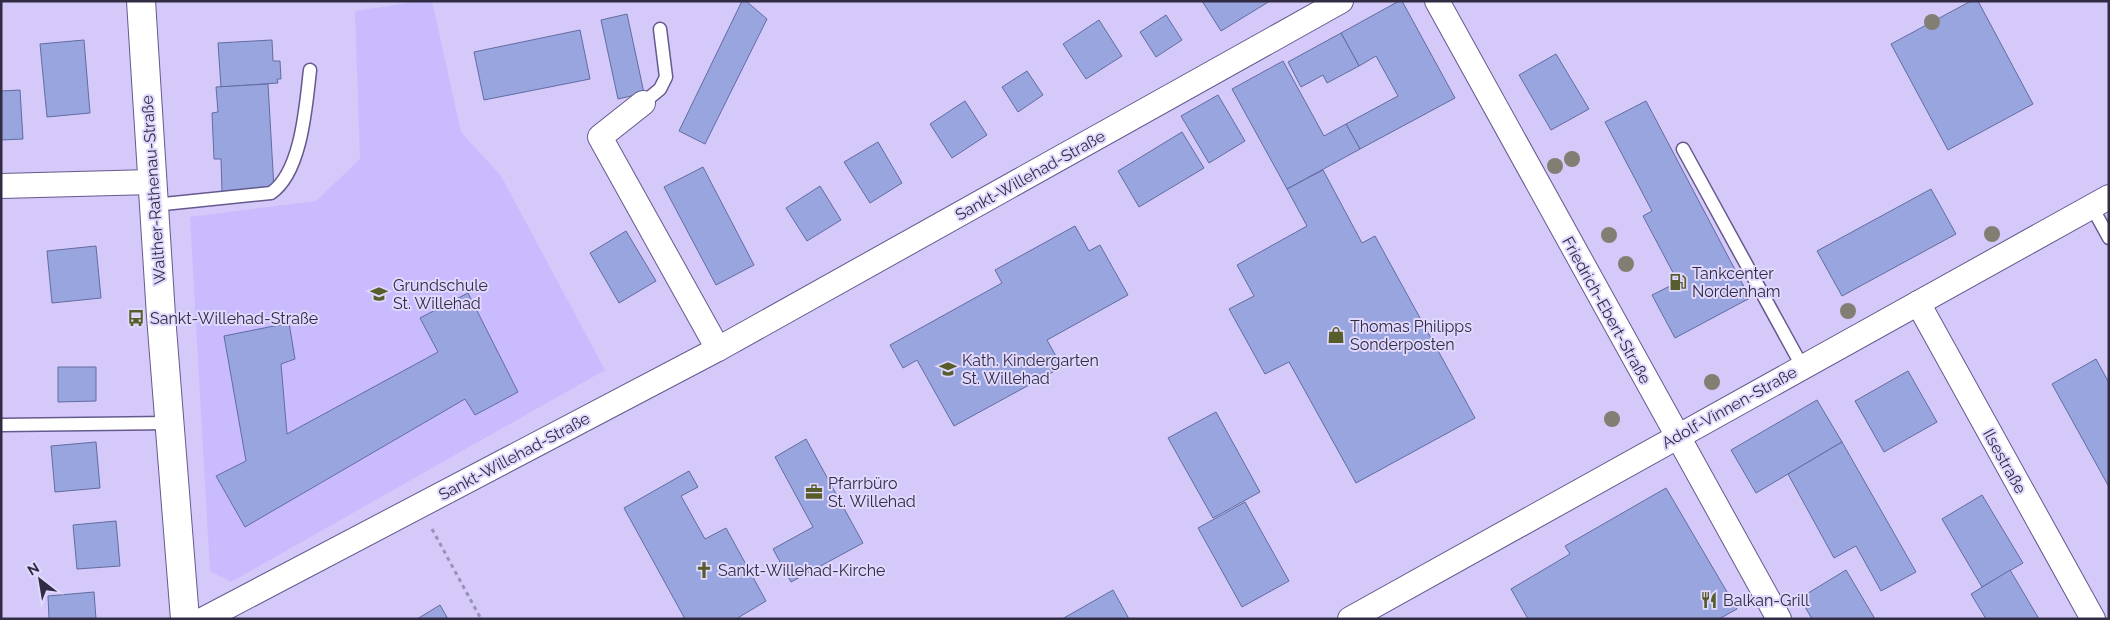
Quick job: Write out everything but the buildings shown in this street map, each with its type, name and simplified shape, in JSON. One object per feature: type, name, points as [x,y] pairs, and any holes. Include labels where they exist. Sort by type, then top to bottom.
[{"type":"street","name":"Walther-Rathenau-Straße","points":[[141,1],[184,619]]},
{"type":"street","name":"Sankt-Willehad-Straße","points":[[204,619],[718,349],[1341,1]]},
{"type":"street","name":"Friedrich-Ebert-Straße","points":[[1437,1],[1779,619]]},
{"type":"street","points":[[643,103],[600,137],[718,349]]},
{"type":"street","points":[[1,186],[153,193]]},
{"type":"street","name":"Adolf-Vinnen-Straße","points":[[1363,616],[1677,435],[2100,202]]},
{"type":"street","name":"Ilsestraße","points":[[1918,303],[2093,619]]},
{"type":"lane","points":[[643,103],[660,89],[666,77],[660,29]]},
{"type":"lane","points":[[153,193],[271,193],[279,187],[294,156],[303,122],[310,70]]},
{"type":"lane","points":[[1683,149],[1802,366]]},
{"type":"lane","points":[[2100,202],[2109,238]]},
{"type":"lane","points":[[1,425],[170,423]]},
{"type":"path","points":[[420,506],[481,619]]},
{"type":"shaded area","name":"Grundschule St. Willehad","points":[[432,1],[461,132],[501,176],[605,370],[231,582],[210,571],[190,217],[316,201],[360,159],[355,11]]},
{"type":"place","name":"Tankcenter Nordenham","points":[[1678,282]]},
{"type":"place","name":"Grundschule St. Willehad","points":[[379,294]]},
{"type":"place","name":"Sankt-Willehad-Straße","points":[[136,318]]},
{"type":"place","name":"Thomas Philipps Sonderposten","points":[[1336,335]]},
{"type":"place","name":"Kath. Kindergarten St. Willehad","points":[[948,369]]},
{"type":"place","name":"Pfarrbüro St. Willehad","points":[[814,492]]},
{"type":"place","name":"Sankt-Willehad-Kirche","points":[[704,570]]},
{"type":"place","name":"Balkan-Grill","points":[[1709,600]]}]
